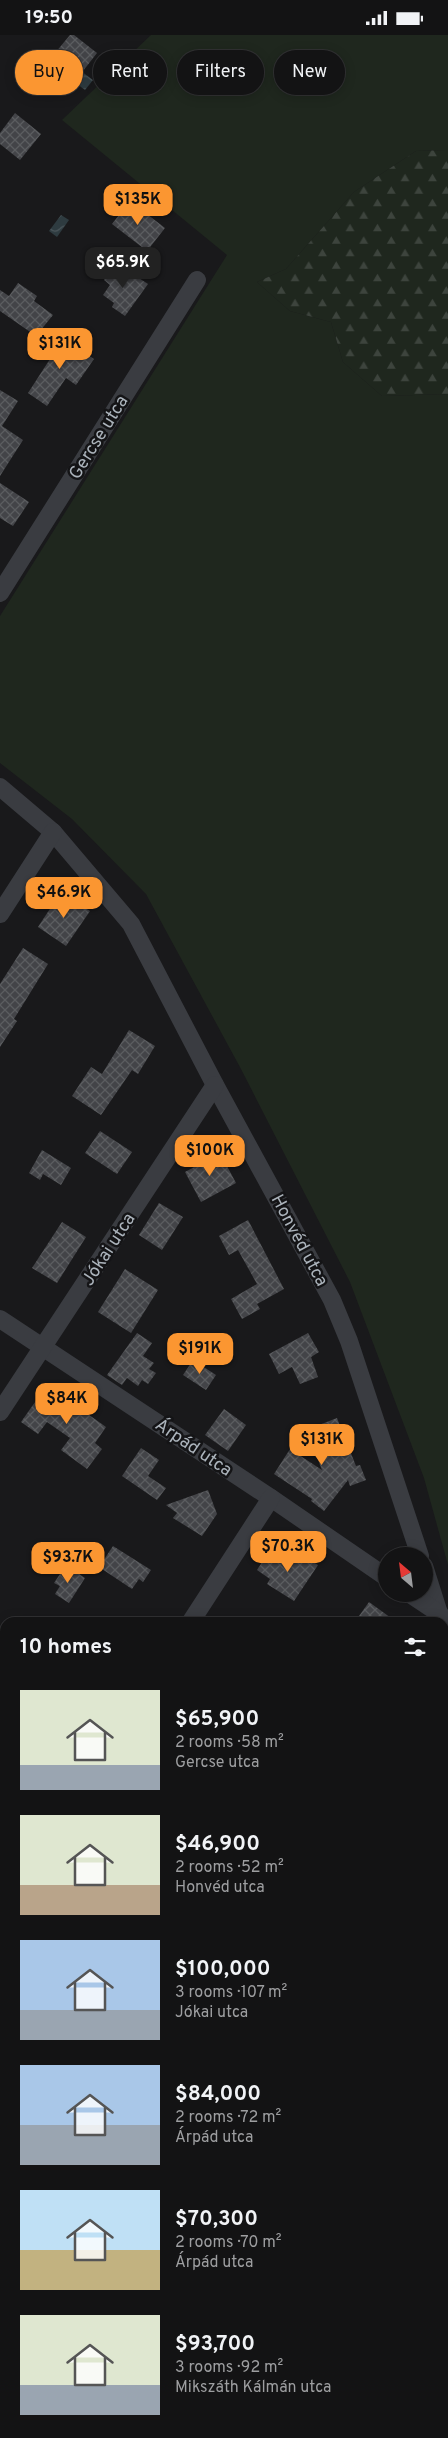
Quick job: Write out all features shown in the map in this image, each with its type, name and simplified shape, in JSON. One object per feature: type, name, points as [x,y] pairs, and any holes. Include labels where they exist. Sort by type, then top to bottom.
[{"type":"street","name":"Gercse utca","points":[[0,593],[197,281]]},
{"type":"street","name":"Honvéd utca","points":[[0,787],[53,832],[132,924],[215,1085],[332,1300],[349,1341],[417,1547]]},
{"type":"street","points":[[0,914],[53,832]]},
{"type":"street","name":"Jókai utca","points":[[0,1412],[44,1348],[215,1085]]},
{"type":"street","name":"Árpád utca","points":[[0,1319],[271,1498],[378,1572]]},
{"type":"street","points":[[194,1617],[271,1498]]},
{"type":"street","points":[[433,1594],[440,1617]]},
{"type":"street","points":[[420,1603],[436,1617]]},
{"type":"green space","points":[[151,35],[448,35],[448,150],[416,151],[354,192],[286,269],[257,282],[290,311],[331,322],[343,362],[382,396],[448,394],[448,1565],[424,1478],[350,1282],[241,1069],[146,894],[72,819],[0,763],[0,616],[227,255],[62,120],[93,90],[93,95],[167,95],[167,50],[135,50]]},
{"type":"green space","points":[[448,150],[448,394],[382,396],[343,362],[331,322],[290,311],[257,282],[286,269],[354,192],[416,151]]},
{"type":"water","points":[[83,72],[93,80],[85,90],[83,88]]},
{"type":"water","points":[[61,215],[69,220],[57,237],[49,231]]},
{"type":"building","points":[[70,35],[74,35],[93,50],[93,58],[83,71],[83,50],[58,50]]},
{"type":"building","points":[[15,113],[41,134],[20,160],[0,144],[0,133]]},
{"type":"building","points":[[130,201],[165,228],[147,251],[112,224]]},
{"type":"building","points":[[116,263],[148,284],[125,316],[112,307],[114,303],[103,295],[110,285],[104,280]]},
{"type":"building","points":[[18,283],[37,296],[34,301],[53,315],[36,336],[0,311],[0,290],[9,296]]},
{"type":"building","points":[[59,336],[94,359],[76,385],[66,378],[47,406],[28,393],[50,359],[46,356]]},
{"type":"building","points":[[0,390],[18,401],[2,426],[23,440],[0,476]]},
{"type":"building","points":[[0,483],[29,502],[13,526],[0,518]]},
{"type":"building","points":[[61,892],[90,911],[66,946],[38,927]]},
{"type":"building","points":[[23,948],[48,964],[14,1019],[17,1021],[0,1047],[0,984]]},
{"type":"building","points":[[129,1030],[155,1046],[138,1074],[132,1070],[101,1115],[72,1096],[91,1067],[102,1074]]},
{"type":"building","points":[[100,1131],[132,1152],[117,1174],[85,1153]]},
{"type":"building","points":[[42,1150],[71,1168],[61,1185],[43,1174],[40,1180],[29,1173]]},
{"type":"building","points":[[220,1153],[236,1183],[201,1202],[185,1172]]},
{"type":"building","points":[[159,1203],[183,1217],[162,1250],[139,1235]]},
{"type":"building","points":[[248,1220],[284,1289],[257,1304],[260,1309],[242,1319],[231,1299],[257,1284],[238,1250],[229,1255],[219,1236]]},
{"type":"building","points":[[62,1222],[86,1237],[57,1283],[32,1268]]},
{"type":"building","points":[[125,1269],[158,1290],[131,1333],[98,1312]]},
{"type":"building","points":[[137,1333],[152,1343],[143,1356],[154,1363],[149,1369],[156,1373],[148,1384],[142,1380],[138,1386],[127,1378],[122,1385],[107,1375]]},
{"type":"building","points":[[308,1333],[319,1352],[311,1357],[318,1377],[300,1384],[292,1367],[279,1374],[269,1354]]},
{"type":"building","points":[[193,1360],[216,1375],[206,1390],[183,1375]]},
{"type":"building","points":[[47,1385],[106,1427],[95,1443],[102,1449],[87,1469],[61,1450],[70,1438],[47,1422],[38,1434],[21,1422]]},
{"type":"building","points":[[224,1409],[246,1425],[228,1451],[205,1435]]},
{"type":"building","points":[[337,1418],[356,1466],[360,1465],[366,1480],[350,1486],[348,1480],[324,1511],[311,1501],[312,1499],[274,1474],[290,1449],[322,1470],[306,1430]]},
{"type":"building","points":[[141,1448],[159,1460],[148,1476],[166,1488],[157,1500],[122,1476]]},
{"type":"building","points":[[208,1490],[217,1514],[202,1536],[173,1518],[177,1513],[166,1505]]},
{"type":"building","points":[[113,1546],[151,1570],[143,1582],[139,1579],[132,1589],[99,1567]]},
{"type":"building","points":[[291,1548],[318,1565],[294,1601],[267,1584],[270,1579],[257,1570],[268,1553],[282,1562]]},
{"type":"building","points":[[66,1565],[85,1578],[69,1603],[55,1594],[60,1586],[54,1583]]},
{"type":"building","points":[[369,1602],[390,1617],[358,1617]]}]
